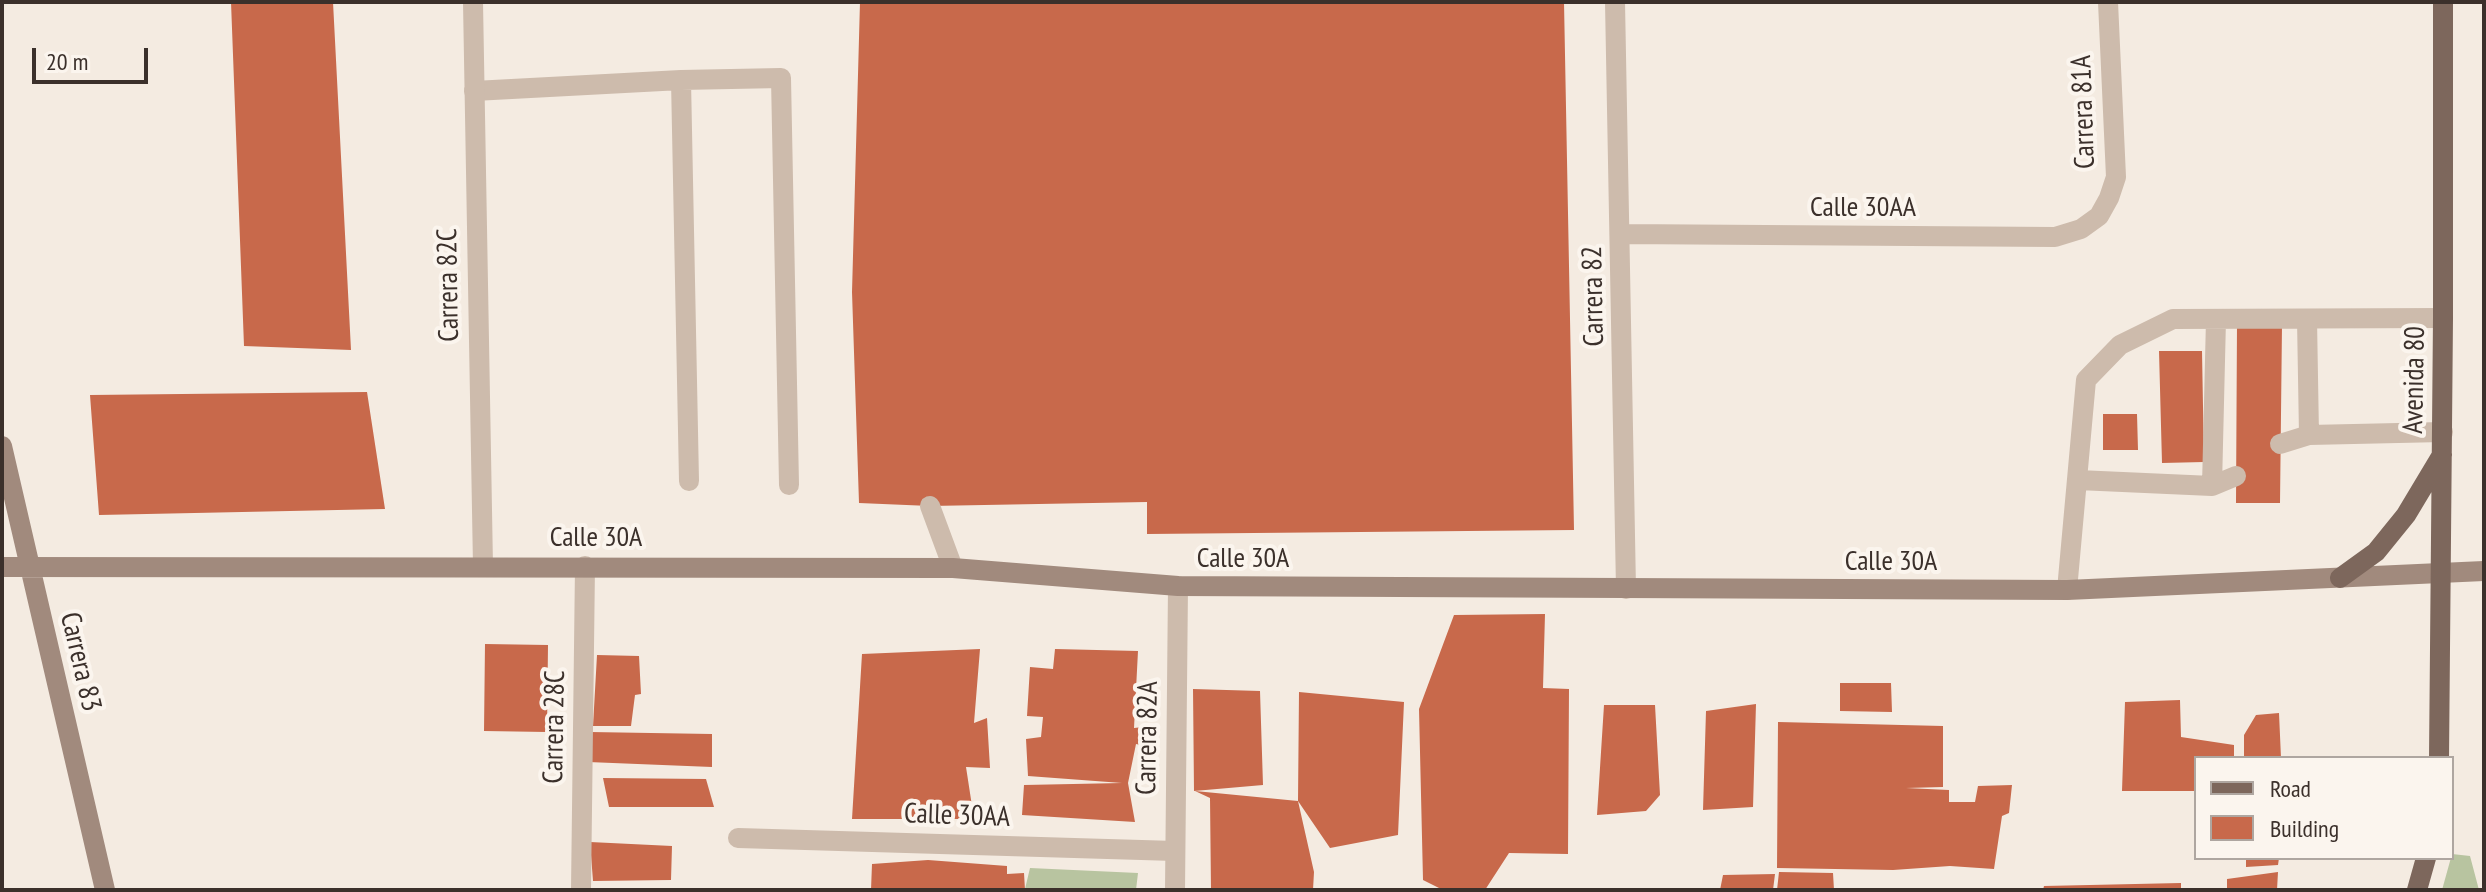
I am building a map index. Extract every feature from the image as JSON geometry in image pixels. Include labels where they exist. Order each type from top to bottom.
[{"type":"main road","name":"Avenida 80","points":[[2439,756],[2443,2]]},
{"type":"main road","points":[[2340,578],[2376,552],[2406,515],[2442,455]]},
{"type":"main road","points":[[2417,890],[2425,860]]},
{"type":"street","name":"Carrera 82C","points":[[473,2],[483,566]]},
{"type":"street","name":"Carrera 82","points":[[1615,2],[1626,589]]},
{"type":"street","name":"Carrera 81A","points":[[2099,216],[2116,177],[2108,2]]},
{"type":"street","points":[[474,91],[781,78],[789,485]]},
{"type":"street","points":[[681,80],[689,481]]},
{"type":"street","name":"Calle 30AA","points":[[1621,234],[2055,237],[2081,229],[2099,216]]},
{"type":"street","points":[[2067,590],[2086,380],[2120,345],[2173,319],[2443,318]]},
{"type":"street","points":[[2212,486],[2216,319]]},
{"type":"street","points":[[2307,319],[2309,435]]},
{"type":"street","points":[[2280,444],[2309,435],[2443,432]]},
{"type":"street","name":"Carrera 83","points":[[2,446],[105,890]]},
{"type":"street","points":[[2078,480],[2212,486],[2236,476]]},
{"type":"street","points":[[930,506],[953,568]]},
{"type":"street","name":"Carrera 28C","points":[[581,890],[585,566]]},
{"type":"street","name":"Calle 30A","points":[[2,567],[953,568],[1178,586],[2067,590],[2484,571]]},
{"type":"street","name":"Carrera 82A","points":[[1175,890],[1178,586]]},
{"type":"street","name":"Calle 30AA","points":[[738,838],[1175,851]]},
{"type":"green space","points":[[2454,854],[2470,856],[2479,890],[2442,890]]},
{"type":"green space","points":[[1030,868],[1138,873],[1136,890],[1025,889]]},
{"type":"building","points":[[231,2],[333,2],[351,350],[244,346]]},
{"type":"building","points":[[860,2],[1564,2],[1574,530],[1147,534],[1147,502],[930,506],[859,503],[852,292]]},
{"type":"building","points":[[2237,324],[2282,325],[2280,503],[2236,503]]},
{"type":"building","points":[[2159,351],[2202,351],[2204,462],[2162,463]]},
{"type":"building","points":[[367,392],[385,509],[99,515],[90,395]]},
{"type":"building","points":[[2103,414],[2137,414],[2138,450],[2103,450]]},
{"type":"building","points":[[1545,614],[1543,688],[1569,689],[1568,854],[1509,853],[1485,890],[1443,890],[1423,880],[1419,709],[1454,615]]},
{"type":"building","points":[[485,644],[548,645],[547,732],[484,731]]},
{"type":"building","points":[[980,649],[974,723],[987,718],[990,768],[966,767],[974,819],[852,819],[862,654]]},
{"type":"building","points":[[1055,649],[1138,651],[1134,728],[1143,727],[1145,746],[1136,744],[1128,783],[1135,822],[1022,815],[1024,785],[1122,783],[1028,776],[1026,739],[1041,737],[1043,717],[1027,716],[1030,667],[1053,669]]},
{"type":"building","points":[[597,655],[639,656],[641,694],[635,695],[631,726],[593,726]]},
{"type":"building","points":[[1840,683],[1891,683],[1892,712],[1840,711]]},
{"type":"building","points":[[1193,689],[1260,691],[1263,785],[1194,791]]},
{"type":"building","points":[[1299,692],[1404,702],[1398,835],[1330,848],[1298,801]]},
{"type":"building","points":[[2180,700],[2181,737],[2234,745],[2234,756],[2194,756],[2194,791],[2122,791],[2125,702]]},
{"type":"building","points":[[1756,704],[1753,807],[1703,810],[1706,711]]},
{"type":"building","points":[[1604,705],[1655,705],[1660,795],[1646,811],[1597,815]]},
{"type":"building","points":[[2279,713],[2281,756],[2244,756],[2244,735],[2256,715]]},
{"type":"building","points":[[1778,722],[1943,726],[1943,787],[1906,788],[1949,790],[1949,802],[1975,802],[1978,786],[2012,785],[2009,813],[2002,816],[1994,869],[1950,866],[1893,870],[1777,868]]},
{"type":"building","points":[[590,732],[712,734],[712,767],[588,762]]},
{"type":"building","points":[[603,778],[706,779],[714,807],[609,807]]},
{"type":"building","points":[[1195,791],[1298,801],[1314,872],[1313,890],[1211,890],[1210,798]]},
{"type":"building","points":[[590,842],[672,846],[671,880],[593,881]]},
{"type":"building","points":[[928,860],[1007,866],[1007,874],[1024,873],[1025,890],[871,890],[872,864]]},
{"type":"building","points":[[2246,860],[2279,860],[2278,865],[2246,867]]},
{"type":"building","points":[[1779,872],[1833,873],[1834,890],[1777,890]]},
{"type":"building","points":[[2278,872],[2277,890],[2227,890],[2227,879]]},
{"type":"building","points":[[1775,874],[1773,890],[1720,890],[1723,875]]},
{"type":"building","points":[[2181,883],[2181,890],[2043,890],[2044,886]]}]
